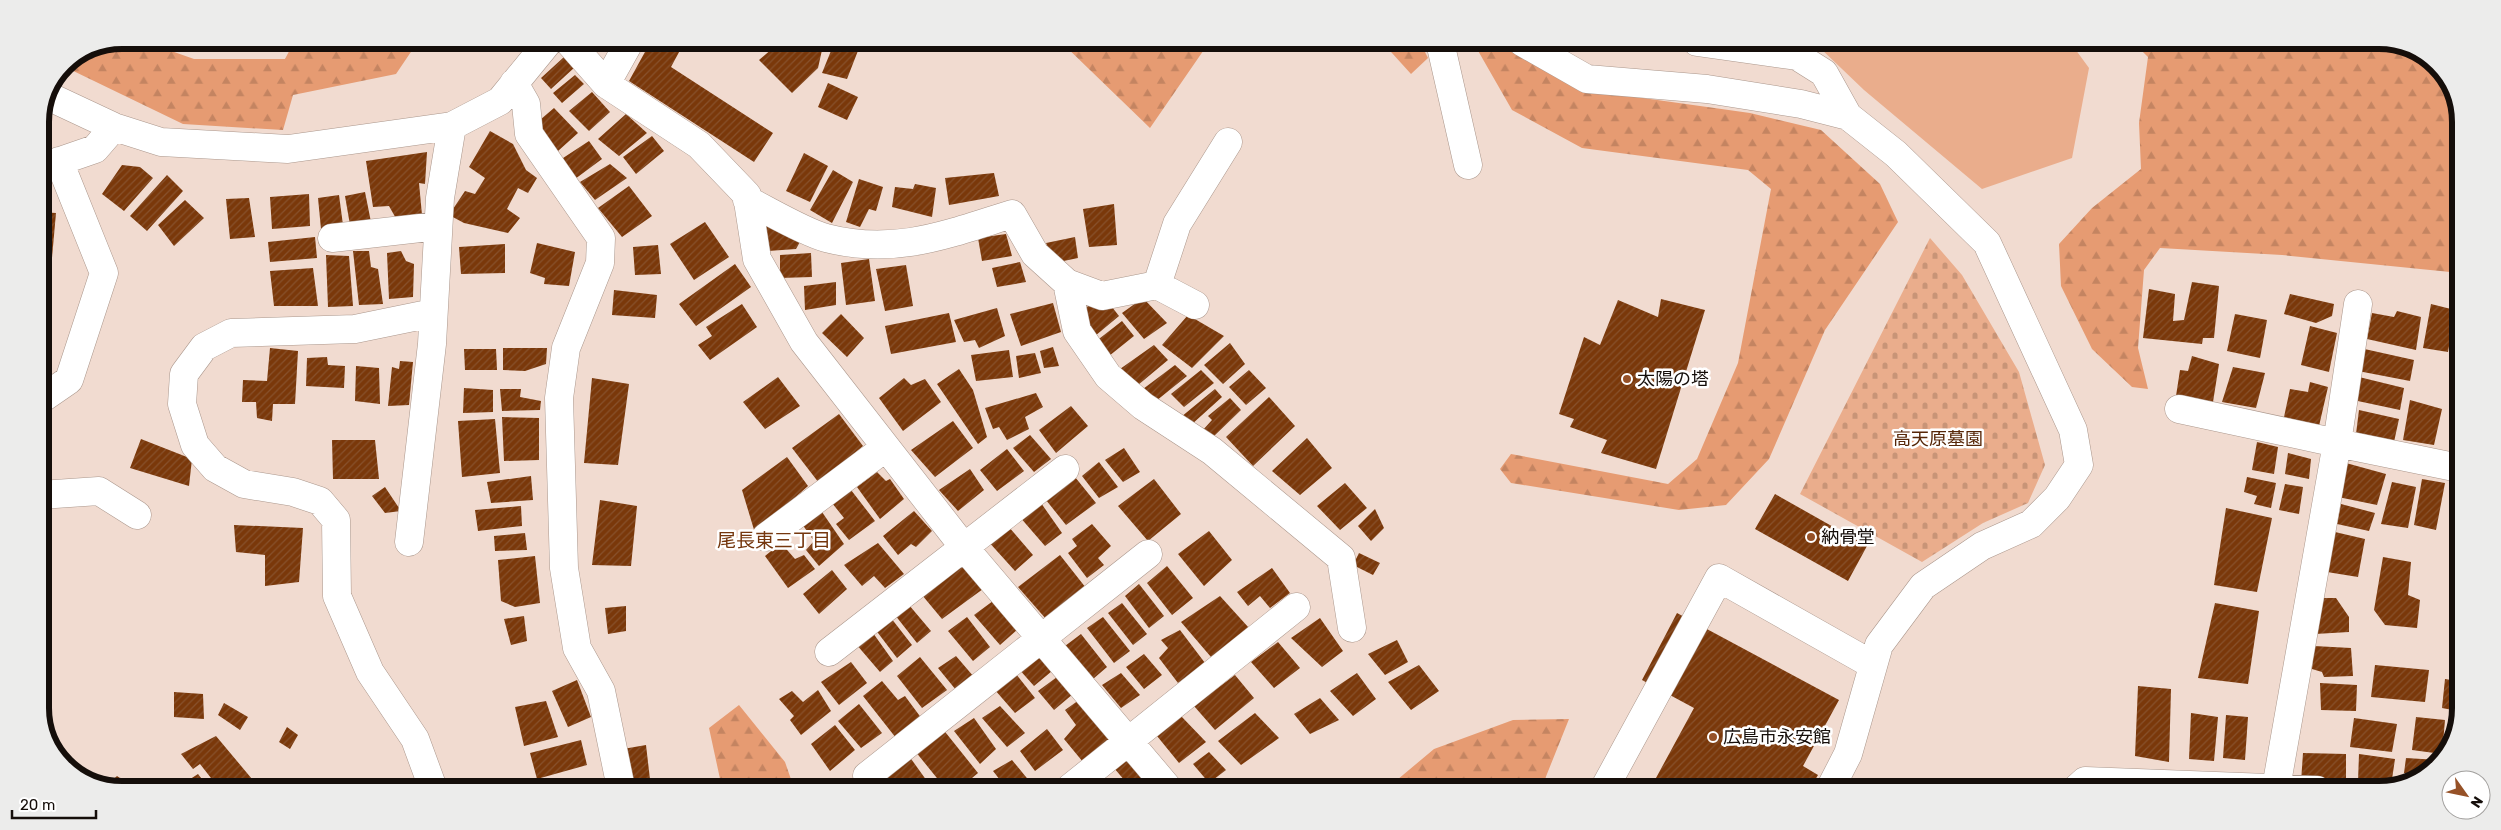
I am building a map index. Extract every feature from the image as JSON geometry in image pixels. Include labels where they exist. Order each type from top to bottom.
[{"type":"street","points":[[53,98],[114,127],[161,142],[288,149],[452,126],[500,101],[542,49]]},
{"type":"street","points":[[576,49],[606,84],[699,145],[747,195],[757,259],[804,342],[963,546],[1128,744],[1162,781]]},
{"type":"street","points":[[606,84],[626,49]]},
{"type":"street","points":[[1442,49],[1468,165]]},
{"type":"street","points":[[1534,49],[1587,79],[1707,89],[1801,104],[1848,116]]},
{"type":"street","points":[[1747,49],[1797,56],[1824,73],[1848,116],[1896,154],[1987,243],[2073,430],[2079,465],[2057,498],[2031,524],[1982,546],[1923,586],[1879,645],[1848,754],[1834,781]]},
{"type":"street","points":[[514,83],[526,104],[529,134],[601,238],[600,263],[566,348],[559,398],[564,558],[577,648],[601,691],[620,781]]},
{"type":"street","points":[[409,542],[433,313],[440,198],[452,126]]},
{"type":"street","points":[[49,394],[69,380],[104,274],[50,165],[95,149],[114,127]]},
{"type":"street","points":[[1157,285],[1176,224],[1228,142]]},
{"type":"street","points":[[747,200],[825,238],[878,246],[926,241],[1012,214],[1035,254],[1067,283],[1102,296],[1157,285],[1195,305]]},
{"type":"street","points":[[332,238],[438,226]]},
{"type":"street","points":[[1067,283],[1076,331],[1108,376],[1143,406],[1212,451],[1341,558],[1352,628]]},
{"type":"street","points":[[2277,781],[2337,443],[2358,304]]},
{"type":"street","points":[[430,781],[414,739],[370,672],[337,596],[336,520],[320,501],[293,492],[244,484],[215,468],[195,445],[182,404],[184,374],[204,346],[231,333],[355,330],[433,313]]},
{"type":"street","points":[[2179,409],[2452,467]]},
{"type":"street","points":[[766,537],[885,448]]},
{"type":"street","points":[[829,652],[963,546],[1065,469]]},
{"type":"street","points":[[49,494],[99,491],[137,515]]},
{"type":"street","points":[[867,776],[1148,554]]},
{"type":"street","points":[[1608,781],[1719,578],[1873,666]]},
{"type":"street","points":[[1079,781],[1128,744],[1296,607]]},
{"type":"green space","points":[[122,49],[166,49],[194,59],[285,59],[290,49],[413,49],[396,74],[293,95],[283,130],[183,124],[70,70],[94,54]]},
{"type":"green space","points":[[1068,49],[1204,49],[1150,128]]},
{"type":"green space","points":[[1388,49],[1424,49],[1428,58],[1411,74]]},
{"type":"green space","points":[[1477,49],[1516,49],[1549,71],[1586,90],[1750,113],[1821,130],[1880,184],[1898,222],[1825,330],[1769,459],[1726,505],[1679,510],[1511,483],[1500,469],[1511,454],[1668,484],[1697,459],[1738,363],[1771,189],[1748,170],[1582,148],[1512,110]]},
{"type":"green space","points":[[1821,49],[2075,49],[2089,68],[2072,158],[1982,189],[1864,90]]},
{"type":"green space","points":[[2140,49],[2389,49],[2407,54],[2420,61],[2440,81],[2447,94],[2451,108],[2452,272],[2282,255],[2160,248],[2144,270],[2138,348],[2148,389],[2132,387],[2092,349],[2061,286],[2059,244],[2092,208],[2141,169],[2139,123],[2148,57]]},
{"type":"green space","name":"高天原墓園","points":[[1930,238],[1962,275],[2019,372],[2045,465],[2028,503],[1983,523],[1922,562],[1800,494]]},
{"type":"green space","points":[[739,705],[785,762],[792,781],[720,781],[709,728]]},
{"type":"green space","points":[[1569,719],[1544,781],[1396,781],[1434,749],[1513,720]]},
{"type":"building","points":[[647,49],[681,49],[671,67],[773,133],[754,162],[629,81]]},
{"type":"building","points":[[772,49],[822,49],[818,68],[792,93],[759,60]]},
{"type":"building","points":[[832,49],[859,49],[847,79],[822,73]]},
{"type":"building","points":[[564,57],[575,67],[551,89],[541,78]]},
{"type":"building","points":[[575,75],[584,84],[562,103],[553,93]]},
{"type":"building","points":[[828,83],[858,97],[847,120],[818,107]]},
{"type":"building","points":[[592,92],[610,112],[589,131],[569,111]]},
{"type":"building","points":[[554,108],[578,133],[558,151],[534,125]]},
{"type":"building","points":[[626,114],[647,133],[619,156],[598,139]]},
{"type":"building","points":[[490,131],[513,144],[526,170],[537,178],[528,193],[518,188],[507,209],[520,218],[508,233],[464,223],[449,215],[465,191],[475,194],[485,178],[469,167]]},
{"type":"building","points":[[652,136],[664,151],[636,174],[623,157]]},
{"type":"building","points":[[589,141],[602,159],[575,179],[560,160]]},
{"type":"building","points":[[427,152],[425,184],[419,183],[422,215],[398,222],[389,206],[373,207],[366,161]]},
{"type":"building","points":[[804,153],[828,166],[810,202],[786,191]]},
{"type":"building","points":[[610,164],[627,178],[595,200],[580,182]]},
{"type":"building","points":[[122,165],[140,167],[153,178],[124,211],[102,194]]},
{"type":"building","points":[[833,170],[853,182],[832,223],[810,210]]},
{"type":"building","points":[[994,173],[999,196],[949,205],[945,178]]},
{"type":"building","points":[[167,175],[183,191],[147,231],[130,216]]},
{"type":"building","points":[[859,179],[883,187],[876,211],[869,209],[860,227],[846,222]]},
{"type":"building","points":[[915,184],[936,188],[932,217],[892,207],[895,187],[913,189]]},
{"type":"building","points":[[629,186],[652,216],[622,237],[598,208]]},
{"type":"building","points":[[365,192],[371,222],[350,225],[345,196]]},
{"type":"building","points":[[309,194],[310,226],[272,229],[270,197]]},
{"type":"building","points":[[339,195],[343,225],[321,229],[318,198]]},
{"type":"building","points":[[249,198],[255,237],[230,239],[226,199]]},
{"type":"building","points":[[185,200],[204,218],[174,246],[158,225]]},
{"type":"building","points":[[1114,204],[1117,245],[1089,247],[1083,209]]},
{"type":"building","points":[[49,213],[56,213],[49,292]]},
{"type":"building","points":[[705,222],[729,257],[694,280],[670,244]]},
{"type":"building","points":[[779,224],[801,240],[796,249],[768,251],[764,225]]},
{"type":"building","points":[[1006,234],[1012,256],[982,261],[978,238]]},
{"type":"building","points":[[315,237],[317,258],[270,262],[268,242]]},
{"type":"building","points":[[1075,237],[1078,258],[1054,263],[1046,243]]},
{"type":"building","points":[[537,243],[575,252],[569,286],[544,284],[545,278],[530,273]]},
{"type":"building","points":[[505,244],[505,273],[461,274],[459,247]]},
{"type":"building","points":[[658,245],[661,274],[635,275],[633,247]]},
{"type":"building","points":[[353,251],[369,251],[371,267],[378,269],[383,304],[359,305]]},
{"type":"building","points":[[401,251],[406,261],[414,264],[413,297],[389,299],[387,253]]},
{"type":"building","points":[[811,253],[812,277],[780,278],[780,255]]},
{"type":"building","points":[[326,255],[349,256],[353,306],[328,307]]},
{"type":"building","points":[[869,259],[875,301],[846,305],[841,263]]},
{"type":"building","points":[[1020,262],[1026,282],[997,287],[992,268]]},
{"type":"building","points":[[735,264],[751,287],[696,326],[679,304]]},
{"type":"building","points":[[906,265],[913,306],[885,311],[876,269]]},
{"type":"building","points":[[313,268],[318,306],[274,306],[270,271]]},
{"type":"building","points":[[836,282],[836,305],[805,310],[804,286]]},
{"type":"building","points":[[2192,282],[2219,286],[2214,338],[2203,338],[2202,344],[2143,338],[2149,289],[2175,294],[2173,321],[2184,320]]},
{"type":"building","points":[[614,290],[657,295],[655,318],[612,315]]},
{"type":"building","points":[[2290,294],[2334,304],[2332,316],[2316,323],[2284,314]]},
{"type":"building","points":[[1143,298],[1167,323],[1144,339],[1122,313]]},
{"type":"building","name":"太陽の塔","points":[[1661,299],[1705,310],[1656,469],[1601,453],[1607,440],[1570,427],[1574,419],[1559,414],[1584,337],[1600,345],[1618,300],[1658,317]]},
{"type":"building","points":[[1053,303],[1061,332],[1021,346],[1010,314]]},
{"type":"building","points":[[742,304],[757,327],[710,360],[698,345],[712,336],[706,327]]},
{"type":"building","points":[[2431,304],[2452,309],[2452,328],[2448,352],[2423,348]]},
{"type":"building","points":[[1089,305],[1112,307],[1119,316],[1095,336],[1080,314]]},
{"type":"building","points":[[997,308],[1005,336],[979,348],[975,340],[964,342],[954,320]]},
{"type":"building","points":[[2397,311],[2421,317],[2416,350],[2367,339],[2372,313],[2394,317]]},
{"type":"building","points":[[949,313],[956,342],[891,354],[885,326]]},
{"type":"building","points":[[841,314],[864,338],[847,357],[822,333]]},
{"type":"building","points":[[2235,314],[2267,320],[2260,358],[2227,351]]},
{"type":"building","points":[[1188,315],[1224,336],[1192,368],[1162,345]]},
{"type":"building","points":[[1122,321],[1134,336],[1109,356],[1095,342]]},
{"type":"building","points":[[2310,326],[2337,333],[2329,372],[2301,365]]},
{"type":"building","points":[[1230,343],[1245,364],[1223,384],[1204,365]]},
{"type":"building","points":[[1154,345],[1168,360],[1138,385],[1120,369]]},
{"type":"building","points":[[1053,347],[1059,366],[1044,368],[1040,351]]},
{"type":"building","points":[[270,348],[298,351],[295,404],[273,404],[272,421],[257,418],[256,402],[242,402],[243,380],[267,381]]},
{"type":"building","points":[[503,348],[547,348],[546,364],[525,371],[503,370]]},
{"type":"building","points":[[2360,348],[2414,360],[2410,381],[2358,371]]},
{"type":"building","points":[[464,349],[496,349],[497,370],[465,370]]},
{"type":"building","points":[[1009,350],[1013,377],[976,381],[971,355]]},
{"type":"building","points":[[1035,353],[1041,373],[1019,378],[1016,356]]},
{"type":"building","points":[[2192,356],[2219,364],[2213,402],[2176,396],[2180,370],[2188,371]]},
{"type":"building","points":[[327,357],[328,365],[345,366],[344,388],[306,386],[307,358]]},
{"type":"building","points":[[400,361],[413,362],[409,405],[388,406],[392,367],[399,369]]},
{"type":"building","points":[[1175,365],[1187,376],[1156,401],[1143,389]]},
{"type":"building","points":[[356,366],[379,368],[380,404],[355,401]]},
{"type":"building","points":[[2233,367],[2265,373],[2256,408],[2222,402]]},
{"type":"building","points":[[959,369],[973,390],[987,437],[978,444],[937,384]]},
{"type":"building","points":[[1201,370],[1214,383],[1184,407],[1171,394]]},
{"type":"building","points":[[1249,370],[1266,388],[1246,405],[1229,387]]},
{"type":"building","points":[[778,377],[800,406],[765,429],[743,402]]},
{"type":"building","points":[[2359,377],[2404,388],[2400,410],[2353,400]]},
{"type":"building","points":[[592,378],[629,384],[618,465],[584,463]]},
{"type":"building","points":[[904,378],[911,385],[925,379],[941,402],[903,431],[879,398]]},
{"type":"building","points":[[2310,382],[2328,387],[2319,426],[2284,417],[2290,389],[2308,392]]},
{"type":"building","points":[[464,388],[493,390],[493,412],[463,413]]},
{"type":"building","points":[[500,389],[521,389],[520,397],[541,401],[540,410],[502,411]]},
{"type":"building","points":[[1215,389],[1222,397],[1191,425],[1181,417]]},
{"type":"building","points":[[1036,393],[1043,407],[1025,417],[1029,429],[1007,440],[999,427],[993,429],[985,408]]},
{"type":"building","points":[[1269,397],[1295,426],[1253,466],[1226,437]]},
{"type":"building","points":[[1230,398],[1241,410],[1211,439],[1202,431],[1212,420],[1208,416]]},
{"type":"building","points":[[2410,400],[2442,409],[2434,445],[2403,440]]},
{"type":"building","points":[[1071,406],[1088,426],[1056,453],[1039,430]]},
{"type":"building","points":[[2359,410],[2399,419],[2394,442],[2356,434]]},
{"type":"building","points":[[839,414],[863,446],[819,483],[792,448]]},
{"type":"building","points":[[502,417],[539,418],[539,460],[504,461]]},
{"type":"building","points":[[495,419],[500,473],[462,477],[458,421]]},
{"type":"building","points":[[953,421],[973,448],[935,477],[911,450]]},
{"type":"building","points":[[1030,435],[1051,459],[1034,472],[1013,448]]},
{"type":"building","points":[[1307,438],[1332,468],[1300,495],[1272,471]]},
{"type":"building","points":[[141,439],[192,459],[189,486],[130,468]]},
{"type":"building","points":[[332,440],[375,440],[379,479],[333,479]]},
{"type":"building","points":[[2257,442],[2278,447],[2274,474],[2252,470]]},
{"type":"building","points":[[1124,448],[1140,472],[1123,482],[1105,460]]},
{"type":"building","points":[[1007,449],[1024,471],[997,491],[980,470]]},
{"type":"building","points":[[2288,453],[2311,459],[2309,479],[2285,474]]},
{"type":"building","points":[[787,457],[808,486],[755,533],[742,490]]},
{"type":"building","points":[[1099,462],[1118,487],[1099,498],[1082,476]]},
{"type":"building","points":[[2346,463],[2386,474],[2377,505],[2338,497]]},
{"type":"building","points":[[970,469],[984,490],[958,511],[939,490]]},
{"type":"building","points":[[877,472],[886,481],[890,479],[904,499],[880,519],[857,487]]},
{"type":"building","points":[[531,476],[533,500],[491,503],[487,482]]},
{"type":"building","points":[[1075,477],[1096,503],[1066,525],[1046,500]]},
{"type":"building","points":[[2247,477],[2276,483],[2271,508],[2254,504],[2257,496],[2244,492]]},
{"type":"building","points":[[1154,479],[1181,514],[1148,541],[1118,506]]},
{"type":"building","points":[[2422,479],[2445,483],[2436,530],[2414,525]]},
{"type":"building","points":[[2392,482],[2416,487],[2408,528],[2381,524]]},
{"type":"building","points":[[1345,483],[1367,508],[1340,530],[1317,506]]},
{"type":"building","points":[[2285,484],[2303,487],[2299,514],[2279,510]]},
{"type":"building","points":[[385,487],[401,511],[385,513],[372,496]]},
{"type":"building","points":[[851,490],[875,521],[849,540],[836,524],[844,518],[832,503]]},
{"type":"building","name":"納骨堂","points":[[1775,494],[1867,546],[1848,581],[1755,529]]},
{"type":"building","points":[[600,500],[637,506],[631,566],[592,565]]},
{"type":"building","points":[[1041,503],[1062,533],[1045,546],[1019,516]]},
{"type":"building","points":[[2341,504],[2375,513],[2369,531],[2337,524]]},
{"type":"building","points":[[521,506],[522,526],[478,531],[475,510]]},
{"type":"building","points":[[2226,508],[2272,518],[2257,592],[2214,585]]},
{"type":"building","points":[[1375,509],[1384,528],[1371,541],[1358,526]]},
{"type":"building","points":[[914,511],[932,531],[916,547],[911,544],[898,555],[883,536]]},
{"type":"building","points":[[822,512],[844,544],[819,566],[806,550],[814,541],[802,524]]},
{"type":"building","points":[[1092,524],[1111,546],[1098,558],[1104,565],[1087,578],[1068,553],[1077,546],[1072,539]]},
{"type":"building","points":[[234,525],[303,528],[299,582],[265,586],[265,555],[236,552]]},
{"type":"building","points":[[1008,526],[1033,555],[1015,571],[987,540]]},
{"type":"building","points":[[1209,531],[1232,560],[1204,586],[1178,554]]},
{"type":"building","points":[[2335,532],[2365,539],[2358,577],[2327,572]]},
{"type":"building","points":[[525,533],[527,550],[495,551],[494,536]]},
{"type":"building","points":[[781,543],[795,559],[804,555],[815,569],[788,588],[765,556]]},
{"type":"building","points":[[878,543],[904,574],[885,588],[874,576],[862,586],[844,565]]},
{"type":"building","points":[[1359,553],[1380,563],[1373,575],[1353,565]]},
{"type":"building","points":[[1060,555],[1086,588],[1046,619],[1018,587]]},
{"type":"building","points":[[535,556],[540,603],[515,607],[501,601],[498,560]]},
{"type":"building","points":[[2383,557],[2411,562],[2408,595],[2420,600],[2417,628],[2385,625],[2374,610]]},
{"type":"building","points":[[961,565],[983,589],[942,619],[922,595]]},
{"type":"building","points":[[1167,566],[1193,598],[1172,615],[1147,583]]},
{"type":"building","points":[[1272,568],[1290,593],[1270,608],[1260,596],[1248,606],[1237,592]]},
{"type":"building","points":[[832,570],[847,589],[819,614],[803,594]]},
{"type":"building","points":[[1139,584],[1164,616],[1149,628],[1125,596]]},
{"type":"building","points":[[1220,596],[1249,628],[1211,657],[1181,622]]},
{"type":"building","points":[[2316,598],[2336,598],[2349,617],[2349,632],[2315,634]]},
{"type":"building","points":[[993,601],[1018,629],[1000,645],[974,615]]},
{"type":"building","points":[[1122,603],[1147,634],[1133,645],[1108,613]]},
{"type":"building","points":[[2215,603],[2259,611],[2248,684],[2198,678]]},
{"type":"building","points":[[909,605],[931,631],[917,643],[895,615]]},
{"type":"building","points":[[626,606],[626,631],[608,634],[605,608]]},
{"type":"building","points":[[1677,613],[1839,700],[1803,766],[1818,775],[1815,781],[1654,781],[1694,708],[1642,680]]},
{"type":"building","points":[[524,616],[527,641],[511,645],[504,619]]},
{"type":"building","points":[[967,617],[990,647],[973,661],[948,631]]},
{"type":"building","points":[[1103,617],[1130,651],[1114,663],[1087,628]]},
{"type":"building","points":[[891,618],[912,645],[897,658],[875,629]]},
{"type":"building","points":[[1320,618],[1343,651],[1322,667],[1291,638]]},
{"type":"building","points":[[1180,630],[1205,663],[1178,683],[1159,658],[1168,648],[1161,640]]},
{"type":"building","points":[[873,633],[893,661],[880,672],[856,644]]},
{"type":"building","points":[[1081,634],[1107,667],[1093,679],[1065,646]]},
{"type":"building","points":[[1397,640],[1408,662],[1385,675],[1368,654]]},
{"type":"building","points":[[1278,642],[1300,668],[1274,688],[1251,662]]},
{"type":"building","points":[[2314,646],[2351,648],[2353,676],[2324,677],[2322,672],[2312,669]]},
{"type":"building","points":[[1039,652],[1052,671],[1034,686],[1018,668]]},
{"type":"building","points":[[1144,654],[1162,675],[1144,689],[1126,667]]},
{"type":"building","points":[[956,656],[974,677],[956,690],[938,668]]},
{"type":"building","points":[[920,657],[947,690],[922,708],[897,676]]},
{"type":"building","points":[[851,662],[867,683],[839,705],[821,682]]},
{"type":"building","points":[[1419,665],[1439,691],[1411,710],[1388,682]]},
{"type":"building","points":[[2375,665],[2429,670],[2425,702],[2371,697]]},
{"type":"building","points":[[1121,673],[1140,695],[1121,708],[1102,685]]},
{"type":"building","points":[[1357,673],[1376,699],[1353,716],[1330,691]]},
{"type":"building","points":[[1016,674],[1035,698],[1015,713],[995,690]]},
{"type":"building","points":[[1235,675],[1254,698],[1215,730],[1194,706]]},
{"type":"building","points":[[1057,677],[1073,694],[1054,710],[1038,691]]},
{"type":"building","points":[[2445,679],[2452,680],[2452,710],[2442,708]]},
{"type":"building","points":[[577,680],[591,717],[568,727],[552,691]]},
{"type":"building","points":[[882,681],[898,700],[905,696],[922,719],[896,738],[863,696]]},
{"type":"building","points":[[2320,683],[2357,685],[2356,711],[2321,710]]},
{"type":"building","points":[[2138,686],[2171,689],[2169,762],[2135,756]]},
{"type":"building","points":[[818,690],[831,711],[801,735],[790,720],[794,716],[779,699],[792,691],[803,702]]},
{"type":"building","points":[[174,692],[203,694],[204,719],[174,717]]},
{"type":"building","points":[[1320,698],[1339,720],[1310,734],[1294,714]]},
{"type":"building","points":[[1079,700],[1110,739],[1083,762],[1064,739],[1076,725],[1065,710]]},
{"type":"building","points":[[546,701],[558,737],[524,746],[515,707]]},
{"type":"building","points":[[224,703],[248,717],[240,730],[218,715]]},
{"type":"building","points":[[859,704],[882,733],[861,748],[838,721]]},
{"type":"building","points":[[1000,706],[1025,733],[1007,747],[982,718]]},
{"type":"building","points":[[1255,713],[1279,738],[1241,765],[1218,741]]},
{"type":"building","points":[[2191,713],[2218,717],[2214,761],[2189,759]]},
{"type":"building","points":[[2226,715],[2248,717],[2245,760],[2223,758]]},
{"type":"building","points":[[1181,716],[1206,742],[1179,763],[1157,736]]},
{"type":"building","points":[[2416,717],[2445,720],[2443,744],[2437,753],[2412,750]]},
{"type":"building","points":[[974,718],[996,749],[980,764],[954,731]]},
{"type":"building","points":[[2354,718],[2397,724],[2392,752],[2350,747]]},
{"type":"building","points":[[835,725],[855,750],[830,771],[811,744]]},
{"type":"building","points":[[287,727],[298,735],[290,749],[279,742]]},
{"type":"building","points":[[942,728],[978,773],[968,781],[939,781],[915,751]]},
{"type":"building","points":[[1047,729],[1063,750],[1035,771],[1020,751]]},
{"type":"building","points":[[216,736],[252,779],[249,781],[213,781],[200,764],[193,769],[181,754]]},
{"type":"building","points":[[581,740],[587,765],[537,779],[530,753]]},
{"type":"building","points":[[646,745],[650,781],[627,781],[623,749]]},
{"type":"building","points":[[1209,752],[1226,770],[1212,781],[1207,781],[1193,764]]},
{"type":"building","points":[[2303,753],[2346,754],[2346,781],[2301,781]]},
{"type":"building","points":[[2359,754],[2395,759],[2392,780],[2358,781]]},
{"type":"building","points":[[909,756],[927,781],[887,781],[882,775]]},
{"type":"building","points":[[1130,756],[1149,778],[1145,781],[1125,781],[1114,768]]},
{"type":"building","points":[[2406,758],[2431,760],[2416,771],[2404,773]]},
{"type":"building","points":[[1012,760],[1029,781],[1001,781],[993,771]]},
{"type":"building","points":[[198,774],[203,781],[187,781]]},
{"type":"building","points":[[117,776],[124,781],[112,781]]},
{"type":"place","name":"太陽の塔","points":[[1627,379]]},
{"type":"place","name":"納骨堂","points":[[1811,537]]},
{"type":"place","name":"広島市永安館","points":[[1713,737]]},
{"type":"district","name":"尾長東三丁目","points":[[774,540]]}]
